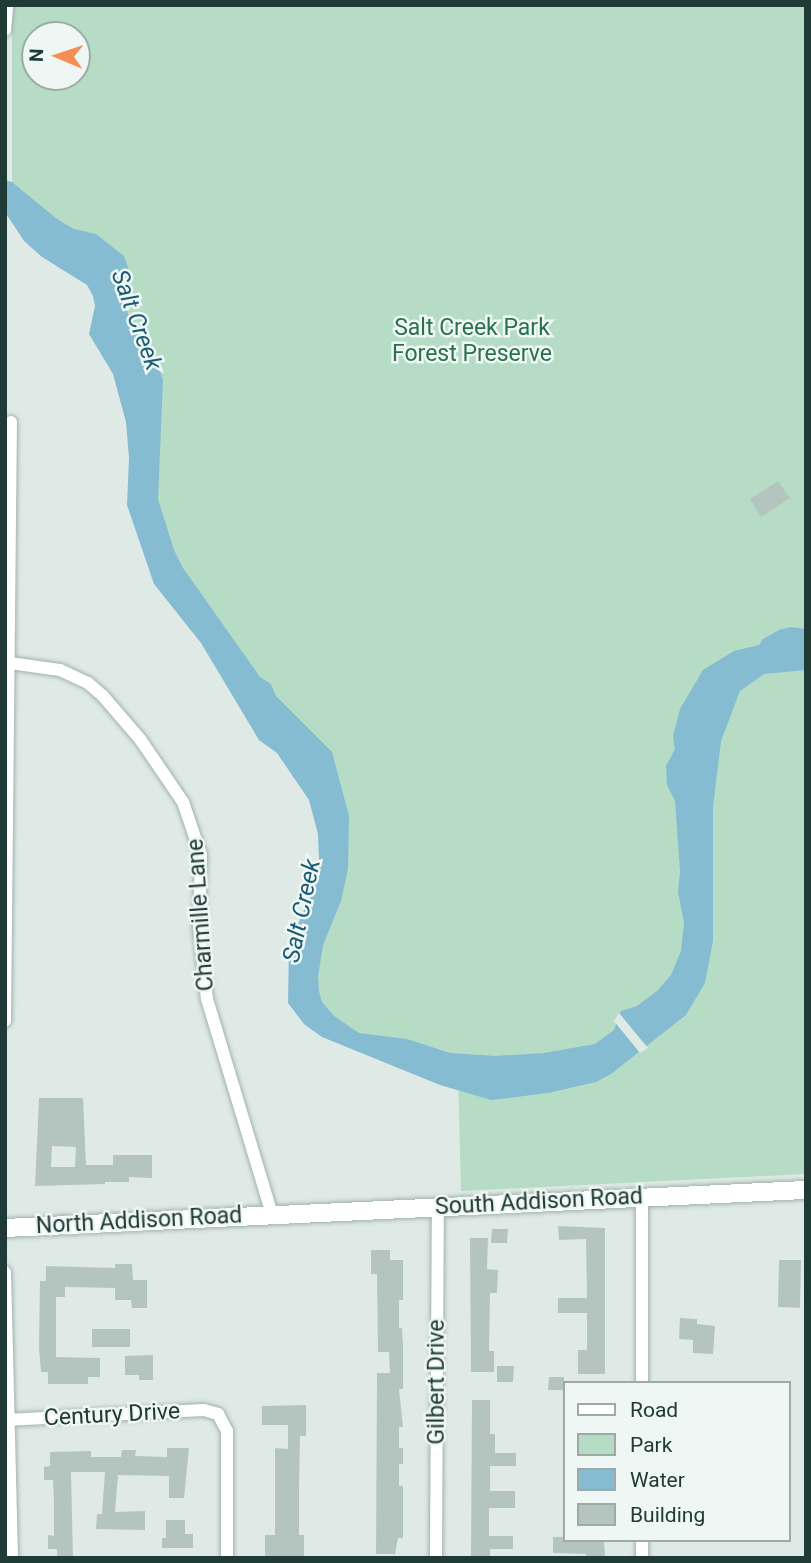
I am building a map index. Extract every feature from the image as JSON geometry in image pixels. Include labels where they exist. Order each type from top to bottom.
[{"type":"street","points":[[5,30],[7,5]]},
{"type":"street","points":[[5,1021],[7,727],[10,663],[8,451],[11,422]]},
{"type":"street","name":"Charmille Lane","points":[[10,663],[60,670],[88,683],[103,696],[140,739],[183,802],[201,855],[201,953],[207,999],[272,1214]]},
{"type":"street","name":"South Addison Road","points":[[272,1214],[806,1190]]},
{"type":"street","points":[[642,1197],[642,1381]]},
{"type":"street","name":"Gilbert Drive","points":[[436,1558],[438,1207]]},
{"type":"street","name":"North Addison Road","points":[[5,1228],[272,1214]]},
{"type":"street","points":[[5,1272],[12,1558]]},
{"type":"street","name":"Century Drive","points":[[7,1420],[204,1410],[218,1414],[227,1431],[227,1558]]},
{"type":"green space","name":"Salt Creek Park Forest Preserve","points":[[12,5],[806,5],[806,1174],[461,1191],[458,1071],[334,1032],[305,982],[336,830],[157,537],[116,307],[12,201]]},
{"type":"water","points":[[5,180],[12,182],[57,219],[74,229],[96,234],[124,256],[130,273],[126,304],[128,315],[152,346],[163,380],[158,499],[174,550],[183,568],[260,677],[271,684],[276,696],[332,752],[349,816],[348,869],[341,901],[323,945],[318,977],[319,991],[322,1002],[334,1016],[359,1033],[407,1039],[450,1053],[495,1056],[544,1053],[595,1044],[614,1030],[621,1011],[637,1006],[657,991],[671,975],[681,951],[684,923],[678,892],[680,871],[675,801],[667,785],[666,766],[675,749],[673,736],[680,709],[703,670],[734,651],[759,645],[763,639],[779,630],[791,627],[806,629],[806,670],[764,674],[740,691],[721,741],[713,807],[713,941],[705,983],[686,1015],[611,1074],[596,1082],[548,1093],[491,1100],[440,1085],[322,1037],[304,1024],[288,1003],[289,944],[315,886],[319,859],[318,834],[309,800],[277,753],[259,740],[201,643],[154,584],[127,505],[129,458],[126,422],[113,374],[89,334],[95,306],[93,296],[87,285],[42,257],[24,241],[5,212]]},
{"type":"pier","points":[[619,1013],[648,1048],[640,1053],[614,1021]]},
{"type":"building","points":[[778,481],[790,498],[761,517],[750,499]]},
{"type":"building","points":[[39,1098],[83,1098],[86,1165],[113,1165],[113,1155],[152,1155],[152,1178],[129,1177],[129,1182],[105,1184],[35,1186]],"holes":[[[52,1146],[76,1147],[75,1167],[51,1167]]]},
{"type":"building","points":[[558,1226],[605,1228],[605,1374],[578,1374],[578,1350],[587,1350],[587,1313],[558,1313],[558,1298],[587,1298],[586,1239],[559,1240]]},
{"type":"building","points":[[492,1229],[508,1229],[507,1243],[491,1243]]},
{"type":"building","points":[[470,1238],[488,1238],[487,1269],[498,1270],[497,1293],[490,1293],[489,1351],[494,1351],[494,1372],[471,1372]]},
{"type":"building","points":[[371,1250],[390,1250],[390,1260],[403,1260],[403,1300],[399,1300],[399,1328],[402,1328],[403,1389],[399,1389],[403,1427],[399,1427],[399,1448],[403,1448],[403,1464],[399,1464],[399,1486],[403,1486],[403,1538],[398,1538],[395,1554],[376,1554],[377,1373],[390,1373],[389,1352],[378,1352],[377,1274],[371,1274]]},
{"type":"building","points":[[779,1260],[801,1260],[800,1308],[778,1307]]},
{"type":"building","points":[[115,1264],[132,1264],[133,1280],[147,1280],[147,1308],[132,1308],[131,1300],[115,1300],[115,1288],[65,1287],[65,1297],[56,1297],[56,1357],[100,1358],[100,1377],[88,1377],[88,1384],[48,1384],[48,1372],[41,1372],[39,1348],[40,1281],[46,1281],[46,1266],[115,1268]]},
{"type":"building","points":[[680,1318],[697,1319],[697,1324],[715,1326],[713,1354],[693,1353],[693,1340],[679,1339]]},
{"type":"building","points":[[92,1329],[130,1329],[130,1347],[92,1347]]},
{"type":"building","points":[[153,1355],[153,1380],[139,1380],[139,1375],[125,1375],[125,1356]]},
{"type":"building","points":[[497,1366],[514,1366],[513,1382],[497,1382]]},
{"type":"building","points":[[549,1377],[564,1377],[562,1390],[548,1390]]},
{"type":"building","points":[[472,1400],[490,1400],[490,1434],[495,1434],[495,1453],[516,1453],[516,1466],[490,1466],[490,1491],[515,1491],[515,1508],[489,1508],[489,1536],[513,1536],[513,1549],[490,1549],[490,1558],[471,1558]]},
{"type":"building","points":[[306,1405],[306,1436],[300,1436],[299,1491],[299,1535],[304,1535],[304,1558],[265,1558],[265,1535],[275,1535],[275,1448],[288,1449],[288,1425],[262,1425],[262,1406]]},
{"type":"building","points":[[167,1448],[189,1448],[184,1498],[169,1498],[169,1476],[118,1475],[115,1512],[145,1511],[145,1530],[96,1529],[97,1514],[102,1514],[105,1472],[71,1472],[73,1558],[57,1558],[57,1549],[48,1549],[48,1535],[54,1536],[53,1480],[44,1480],[44,1467],[50,1466],[50,1452],[91,1451],[91,1457],[121,1457],[122,1450],[136,1450],[135,1456],[167,1457]]},
{"type":"building","points":[[166,1520],[185,1520],[185,1534],[193,1534],[193,1548],[162,1548],[162,1538],[166,1538]]},
{"type":"building","points":[[553,1537],[562,1537],[562,1542],[604,1542],[605,1558],[586,1558],[586,1554],[553,1553]]},
{"type":"water label","name":"Salt Creek","points":[[136,320]]},
{"type":"water label","name":"Salt Creek","points":[[302,911]]}]
